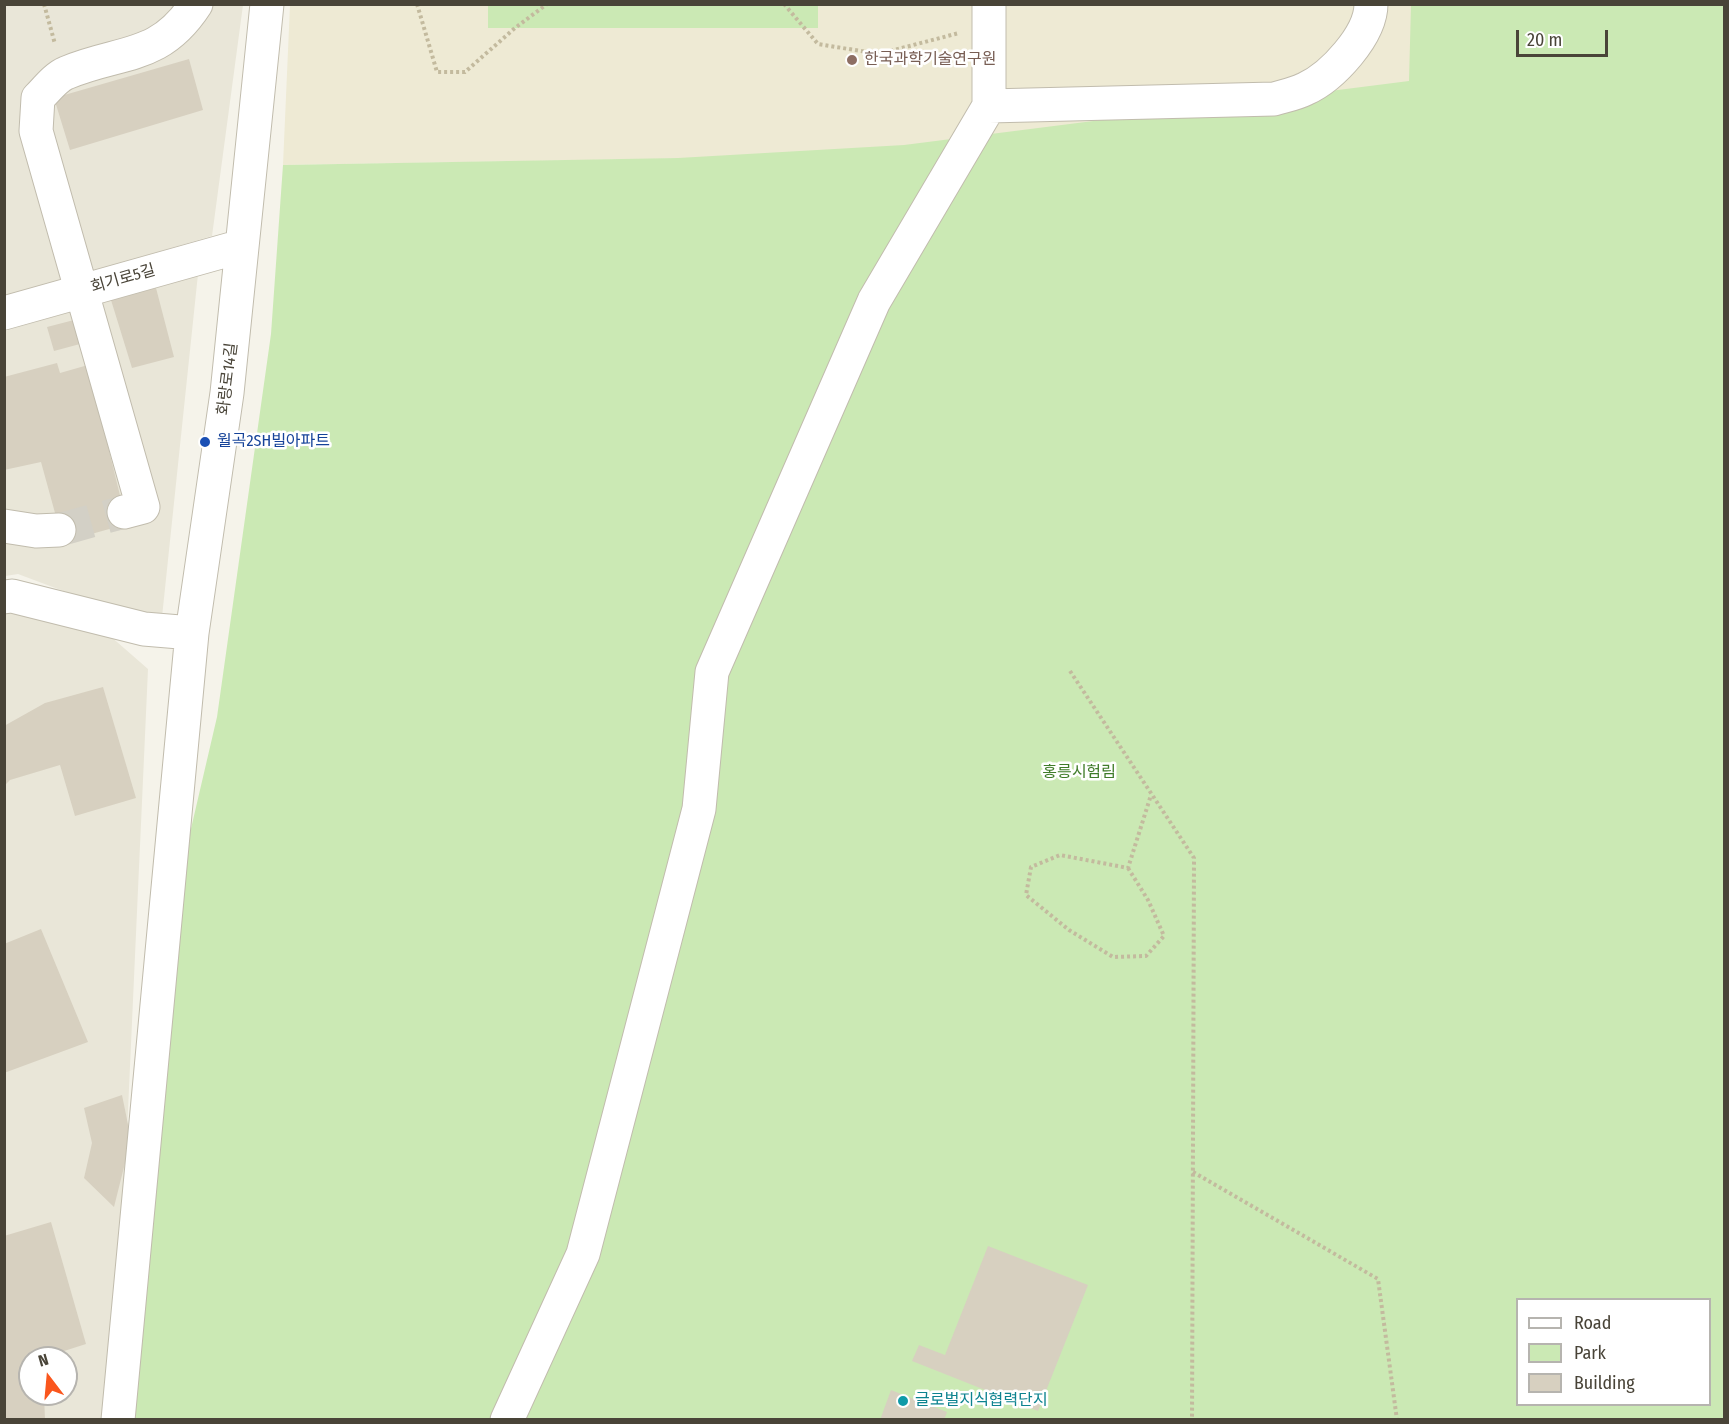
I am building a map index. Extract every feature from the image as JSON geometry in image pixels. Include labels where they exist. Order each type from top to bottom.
[{"type":"street","points":[[124,512],[143,507],[36,131],[38,98],[63,74],[153,47],[182,26],[196,4]]},
{"type":"street","name":"화랑로14길","points":[[123,1352],[192,633],[227,393],[267,4]]},
{"type":"street","points":[[989,105],[1274,99],[1306,89],[1335,69],[1355,45],[1371,14],[1371,4]]},
{"type":"street","points":[[507,1419],[583,1254],[699,809],[712,672],[874,300],[989,105],[989,15]]},
{"type":"street","name":"회기로5길","points":[[4,314],[242,246]]},
{"type":"street","points":[[4,526],[36,531],[59,530]]},
{"type":"street","points":[[4,597],[12,596],[144,628],[192,633]]},
{"type":"street","points":[[108,1419],[123,1352]]},
{"type":"street","points":[[118,1419],[123,1352]]},
{"type":"path","points":[[44,4],[63,74]]},
{"type":"path","points":[[417,4],[437,72],[465,72],[515,28],[547,4]]},
{"type":"path","points":[[784,4],[818,44],[879,54],[989,15]]},
{"type":"path","points":[[1070,671],[1194,858],[1192,1419]]},
{"type":"path","points":[[1128,868],[1060,855],[1031,867],[1026,895],[1069,930],[1113,957],[1146,956],[1164,936],[1148,900],[1128,868],[1151,794]]},
{"type":"path","points":[[1192,1171],[1378,1279],[1397,1419]]},
{"type":"shaded area","points":[[5,5],[243,5],[212,236],[5,297]]},
{"type":"shaded area","name":"한국과학기술연구원","points":[[290,5],[1415,5],[1415,115],[964,154],[283,165]]},
{"type":"shaded area","points":[[198,274],[162,617],[138,619],[18,574],[5,576],[5,331]]},
{"type":"shaded area","points":[[4,597],[109,635],[148,669],[114,1419],[5,1420]]},
{"type":"green space","points":[[488,5],[818,5],[818,28],[488,28]]},
{"type":"green space","name":"홍릉시험림","points":[[1411,5],[1724,5],[1724,1419],[118,1420],[159,966],[217,717],[271,334],[283,165],[678,158],[904,145],[1409,81]]},
{"type":"building","points":[[189,59],[203,110],[70,150],[54,98]]},
{"type":"building","points":[[156,288],[174,357],[132,368],[111,300]]},
{"type":"building","points":[[74,320],[80,344],[54,351],[47,327]]},
{"type":"building","points":[[57,363],[60,373],[88,365],[127,524],[63,542],[41,462],[4,470],[4,377]]},
{"type":"building","points":[[103,687],[136,798],[75,816],[60,765],[10,780],[4,786],[4,726],[45,703]]},
{"type":"building","points":[[41,929],[88,1042],[4,1073],[4,944]]},
{"type":"building","points":[[122,1095],[131,1139],[114,1207],[84,1178],[92,1143],[84,1108]]},
{"type":"building","points":[[51,1222],[86,1344],[78,1347],[18,1346],[18,1406],[44,1406],[45,1420],[4,1420],[4,1236]]},
{"type":"building","points":[[988,1246],[1088,1285],[1038,1411],[912,1361],[919,1345],[945,1355]]},
{"type":"building","name":"글로벌지식협력단지","points":[[891,1390],[947,1412],[944,1420],[880,1420]]},
{"type":"tunnel","points":[[59,530],[124,512]]},
{"type":"place","name":"한국과학기술연구원","points":[[852,60]]},
{"type":"place","name":"월곡2SH빌아파트","points":[[205,442]]},
{"type":"place","name":"글로벌지식협력단지","points":[[903,1401]]}]
